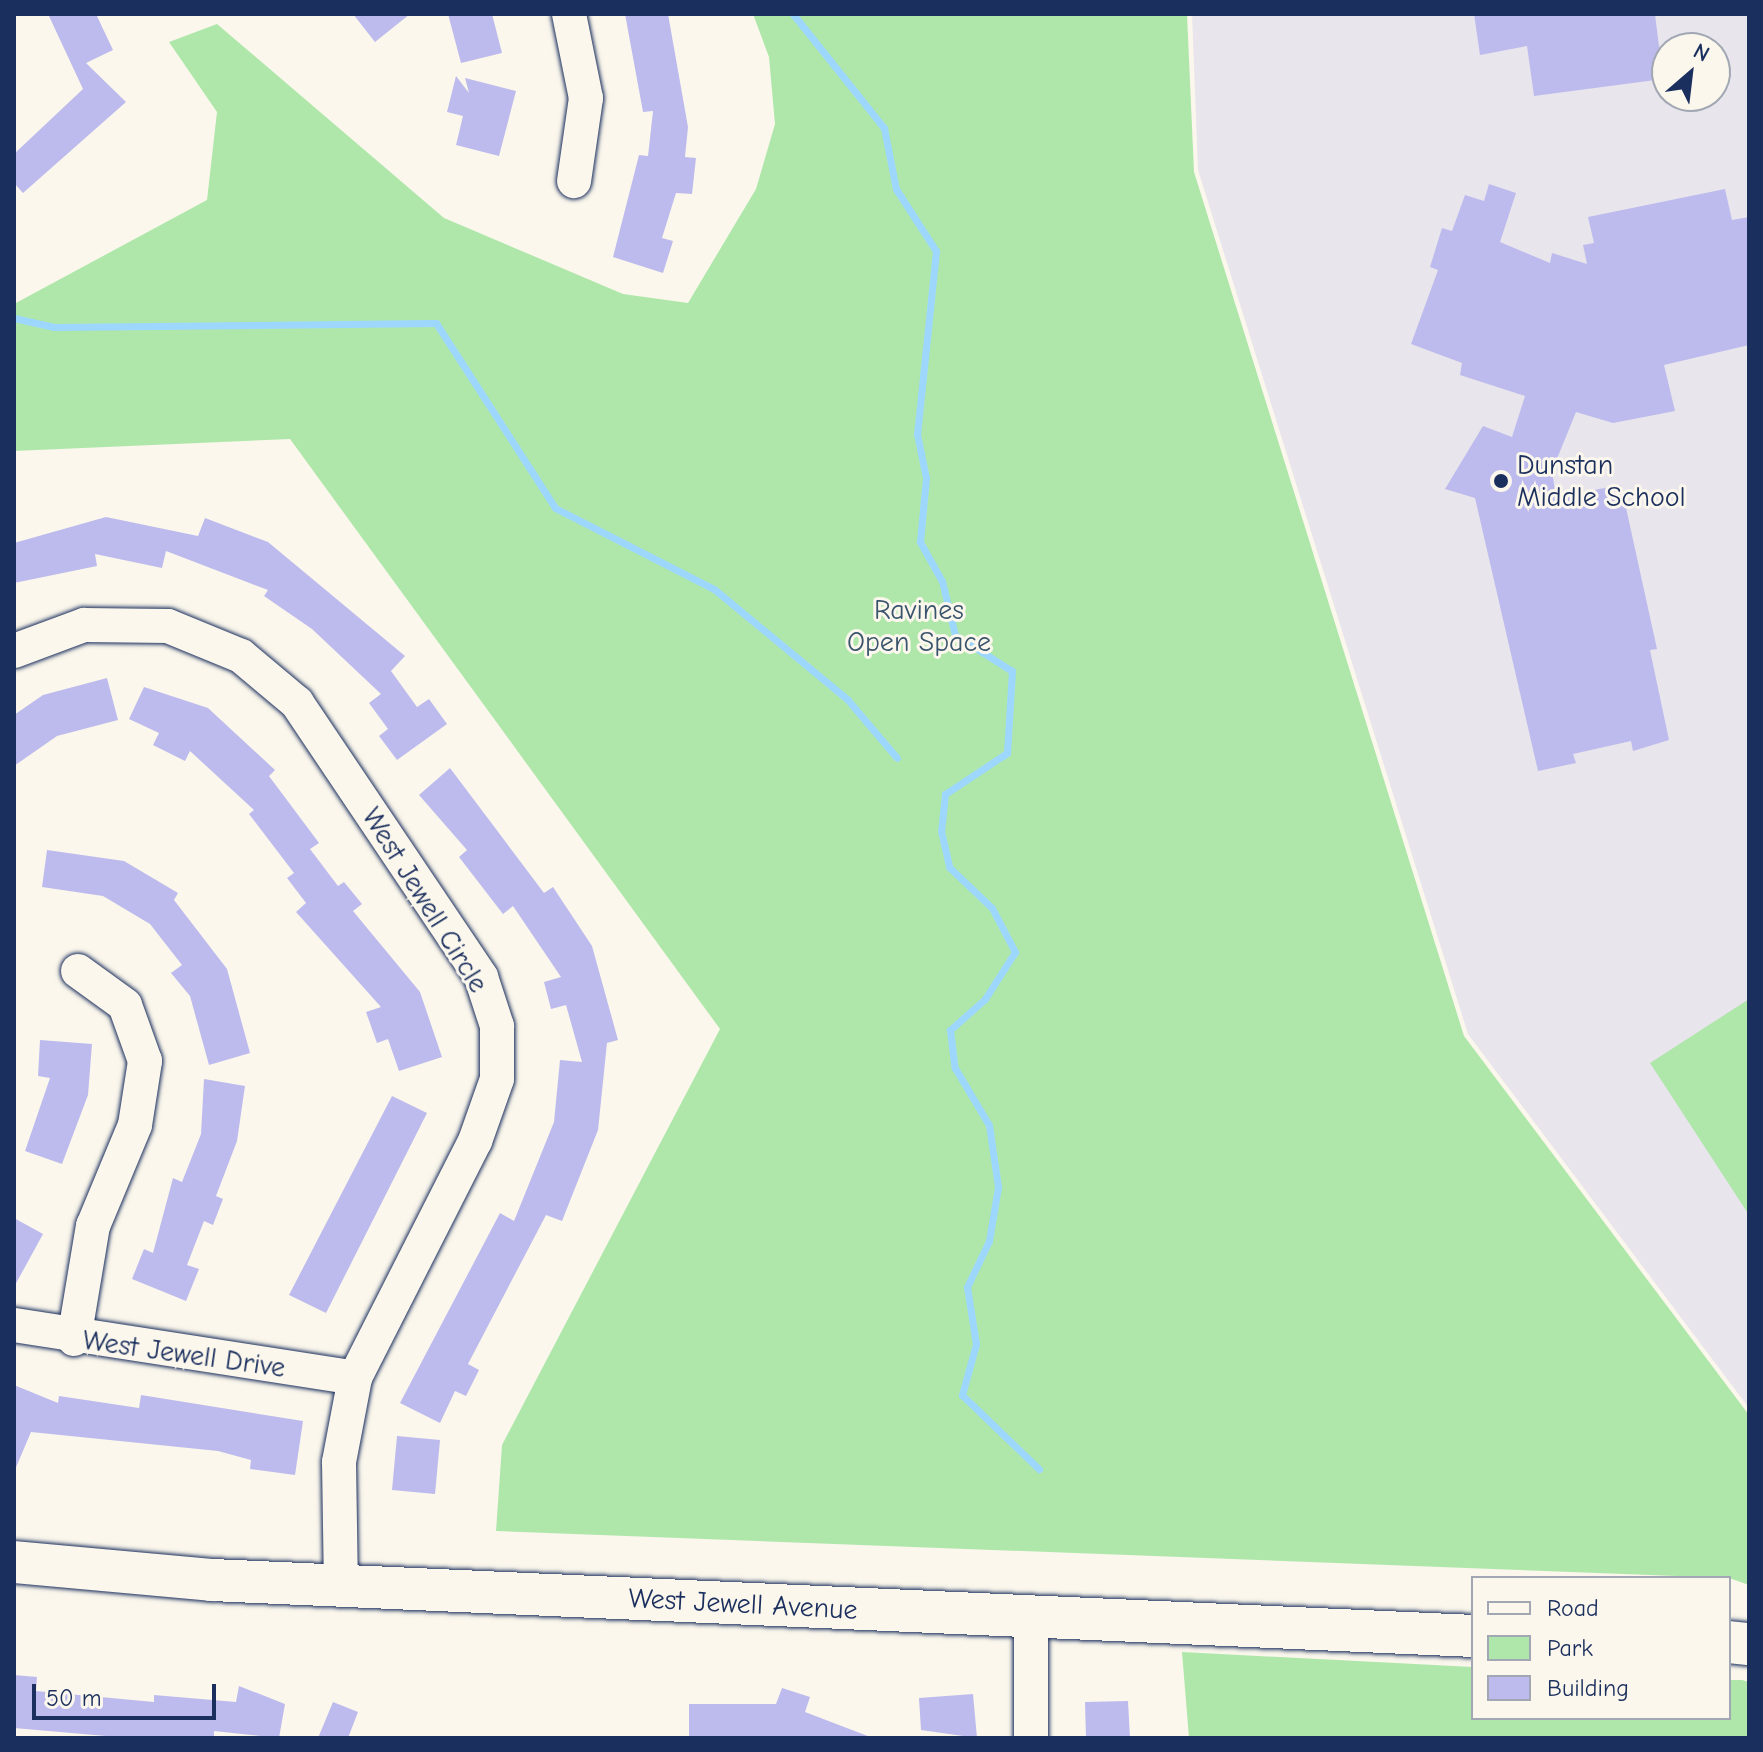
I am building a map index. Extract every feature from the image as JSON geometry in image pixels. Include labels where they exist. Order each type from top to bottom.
[{"type":"main road","name":"West Jewell Avenue","points":[[14,1562],[341,1585],[1471,1636]]},
{"type":"street","points":[[569,14],[586,98],[574,181]]},
{"type":"street","name":"West Jewell Circle","points":[[14,651],[84,625],[168,626],[241,656],[297,703],[481,977],[497,1026],[497,1079],[475,1141],[355,1378],[339,1462],[341,1585]]},
{"type":"street","points":[[74,1339],[93,1226],[135,1125],[145,1061],[125,1005],[78,971]]},
{"type":"street","name":"West Jewell Drive","points":[[14,1325],[74,1339],[355,1378]]},
{"type":"street","points":[[1031,1617],[1031,1738]]},
{"type":"shaded area","points":[[1192,14],[1749,14],[1749,1408],[1468,1034],[1198,170]]},
{"type":"green space","name":"Ravines Open Space","points":[[753,14],[1187,14],[1194,172],[1464,1036],[1749,1415],[1749,1585],[1731,1579],[1731,1576],[496,1531],[502,1445],[720,1029],[290,439],[14,451],[14,304],[207,200],[217,112],[169,42],[217,24],[444,218],[623,294],[688,303],[756,189],[775,124],[769,57]]},
{"type":"green space","points":[[1749,999],[1749,1215],[1650,1063]]},
{"type":"green space","points":[[1182,1652],[1471,1667],[1471,1720],[1731,1720],[1731,1680],[1749,1682],[1749,1738],[1189,1738]]},
{"type":"building","points":[[48,14],[96,14],[113,50],[86,63],[126,102],[23,193],[14,183],[14,154],[83,89]]},
{"type":"building","points":[[353,14],[410,14],[375,42]]},
{"type":"building","points":[[448,14],[492,14],[502,53],[461,63]]},
{"type":"building","points":[[625,14],[668,14],[688,127],[685,157],[696,158],[692,194],[676,193],[662,238],[673,241],[663,273],[613,257],[639,155],[648,156],[653,111],[643,112]]},
{"type":"building","points":[[1474,14],[1655,14],[1657,32],[1651,32],[1651,81],[1534,96],[1527,46],[1480,55]]},
{"type":"building","points":[[456,76],[469,93],[465,78],[516,91],[499,156],[456,145],[463,116],[447,112]]},
{"type":"building","name":"Dunstan Middle School","points":[[1489,184],[1516,193],[1500,242],[1550,263],[1552,253],[1587,264],[1583,245],[1594,243],[1588,217],[1725,189],[1732,220],[1749,217],[1749,345],[1664,365],[1675,411],[1613,423],[1576,412],[1552,471],[1556,497],[1621,485],[1657,649],[1650,650],[1669,740],[1633,751],[1631,741],[1573,754],[1576,763],[1538,771],[1475,498],[1445,489],[1483,426],[1512,437],[1525,396],[1460,375],[1462,363],[1411,344],[1438,270],[1430,267],[1442,228],[1452,231],[1465,195],[1484,201]]},
{"type":"building","points":[[106,517],[198,536],[205,518],[268,542],[405,656],[391,671],[417,707],[429,699],[447,724],[397,760],[379,736],[388,729],[369,703],[381,694],[312,629],[264,596],[268,590],[166,551],[162,568],[95,554],[97,566],[14,583],[14,543]]},
{"type":"building","points":[[107,678],[118,720],[57,736],[14,766],[14,715],[43,695]]},
{"type":"building","points":[[144,687],[208,708],[275,770],[269,776],[319,843],[310,849],[338,886],[344,882],[362,904],[353,911],[420,992],[442,1057],[399,1071],[388,1039],[377,1043],[366,1012],[381,1007],[296,912],[306,903],[287,878],[294,873],[249,814],[254,810],[190,751],[185,761],[153,745],[159,733],[129,719]]},
{"type":"building","points":[[450,768],[544,893],[553,887],[592,946],[618,1040],[607,1043],[598,1130],[562,1221],[546,1215],[468,1364],[479,1370],[466,1396],[455,1391],[440,1423],[400,1403],[500,1213],[514,1221],[554,1122],[560,1060],[582,1062],[566,1005],[551,1009],[544,982],[561,977],[513,906],[503,914],[459,857],[467,850],[419,795]]},
{"type":"building","points":[[47,850],[124,861],[178,893],[174,900],[227,969],[250,1053],[209,1065],[190,996],[171,973],[182,965],[150,924],[103,896],[42,887]]},
{"type":"building","points":[[40,1040],[92,1044],[88,1095],[62,1164],[25,1151],[50,1078],[38,1076]]},
{"type":"building","points":[[204,1079],[245,1086],[237,1141],[216,1196],[223,1199],[213,1225],[204,1221],[187,1265],[199,1269],[186,1301],[132,1279],[144,1249],[153,1253],[173,1178],[182,1182],[201,1134]]},
{"type":"building","points":[[392,1096],[427,1113],[326,1313],[289,1295]]},
{"type":"building","points":[[14,1218],[43,1234],[14,1287]]},
{"type":"building","points":[[14,1385],[58,1403],[59,1396],[139,1408],[141,1395],[303,1421],[295,1475],[250,1469],[251,1460],[218,1451],[31,1432],[14,1472]]},
{"type":"building","points":[[397,1436],[440,1440],[435,1494],[392,1490]]},
{"type":"building","points":[[14,1675],[37,1677],[36,1691],[154,1702],[154,1695],[236,1702],[239,1686],[285,1704],[279,1738],[214,1731],[214,1738],[129,1738],[14,1728]]},
{"type":"building","points":[[782,1688],[810,1697],[805,1712],[873,1738],[689,1738],[689,1704],[776,1704]]},
{"type":"building","points":[[973,1694],[977,1738],[921,1730],[919,1698]]},
{"type":"building","points":[[1128,1701],[1130,1738],[1086,1738],[1085,1702]]},
{"type":"building","points":[[333,1702],[358,1712],[348,1738],[318,1738]]},
{"type":"waterway","points":[[793,14],[884,128],[896,189],[936,251],[917,434],[926,478],[920,542],[942,581],[955,635],[1012,671],[1007,753],[945,794],[941,831],[949,867],[992,908],[1015,952],[985,999],[950,1030],[955,1068],[989,1125],[998,1187],[989,1241],[967,1287],[976,1344],[962,1395],[1039,1469]]},
{"type":"waterway","points":[[14,318],[54,327],[436,323],[555,508],[714,589],[847,699],[897,758]]},
{"type":"place","name":"Dunstan Middle School","points":[[1501,481]]}]
